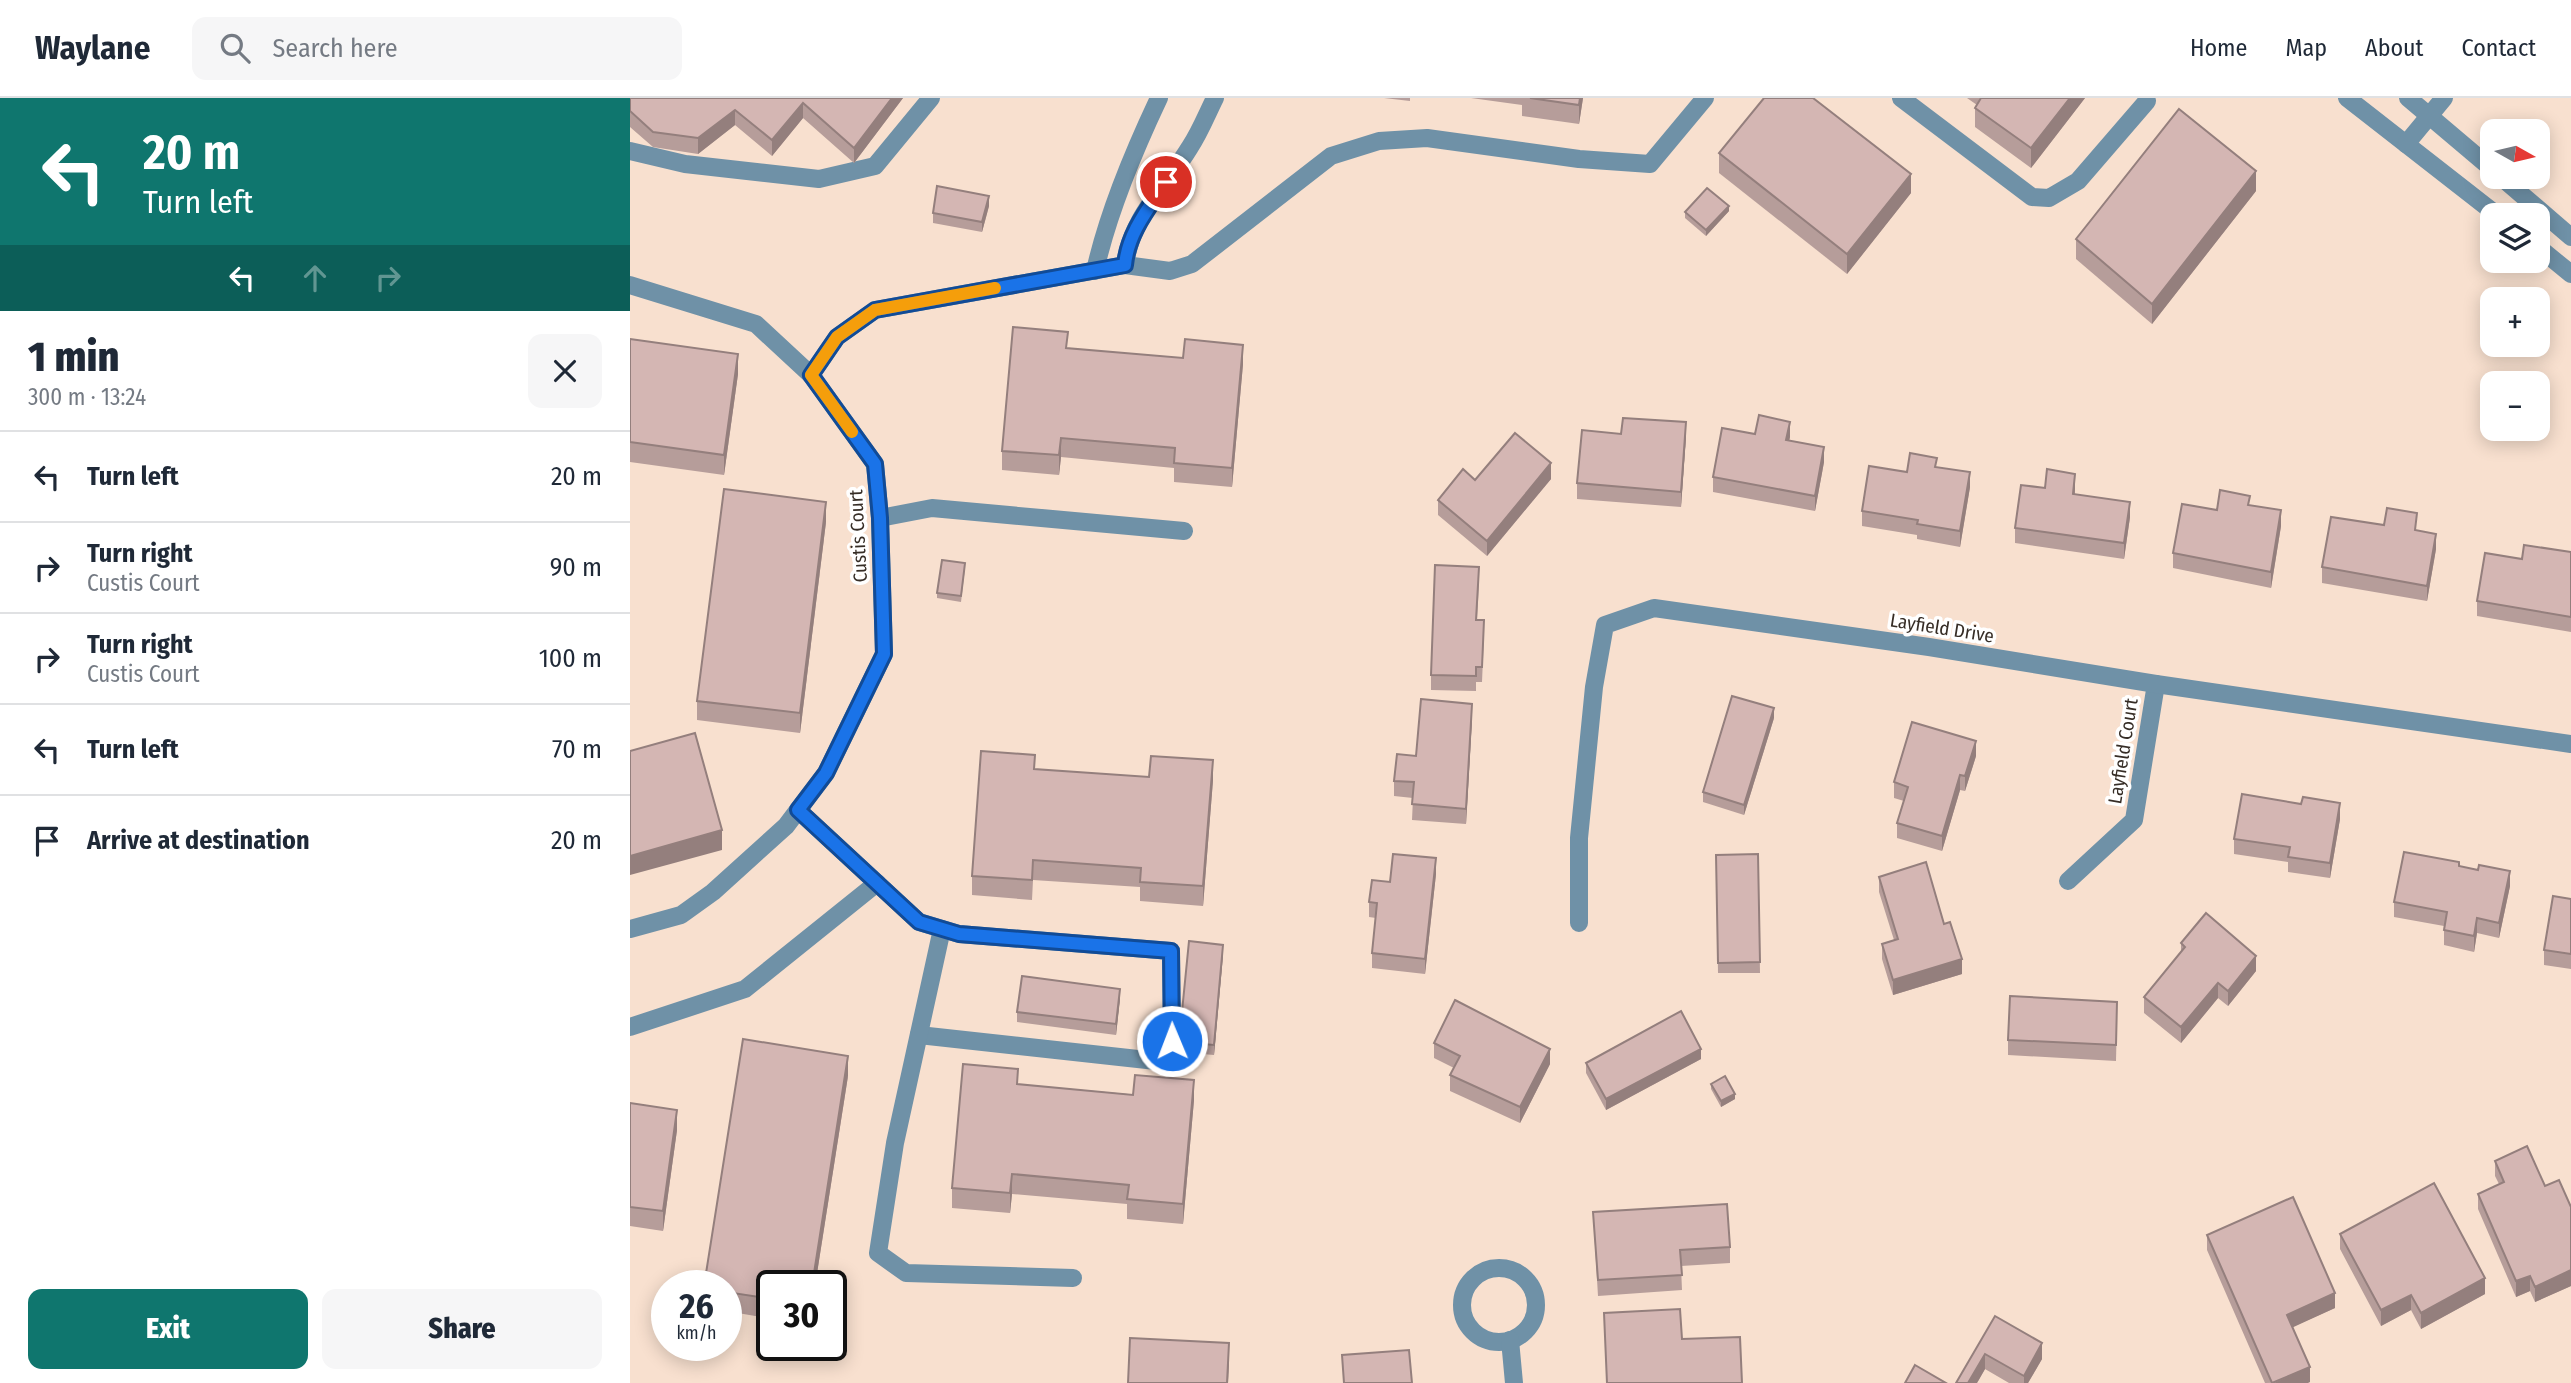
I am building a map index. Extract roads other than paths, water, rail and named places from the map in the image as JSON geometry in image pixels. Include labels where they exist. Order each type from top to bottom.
[{"type":"street","points":[[630,151],[685,164],[819,179],[875,166],[931,98]]},
{"type":"street","points":[[1095,271],[1100,246],[1159,98]]},
{"type":"street","points":[[1125,265],[1127,247],[1140,219],[1191,146],[1214,98]]},
{"type":"street","points":[[811,375],[837,337],[875,310],[1125,265],[1170,271],[1192,264],[1331,156],[1378,141],[1427,138],[1579,159],[1650,164],[1705,98]]},
{"type":"street","points":[[1902,98],[2032,197],[2049,198],[2078,181],[2147,101]]},
{"type":"street","points":[[2347,98],[2482,203]]},
{"type":"street","points":[[2408,98],[2480,159]]},
{"type":"street","points":[[2406,144],[2444,98]]},
{"type":"street","points":[[2515,189],[2571,237]]},
{"type":"street","points":[[2550,257],[2571,274]]},
{"type":"street","name":"Custis Court","points":[[630,929],[681,915],[713,892],[786,826],[826,773],[884,654],[880,518],[875,464],[811,375],[756,324],[634,287]]},
{"type":"street","points":[[880,518],[932,508],[1184,531]]},
{"type":"street","name":"Layfield Drive","points":[[1579,923],[1579,838],[1594,687],[1605,625],[1654,608],[2571,744]]},
{"type":"street","name":"Layfield Court","points":[[2067,881],[2134,820],[2155,684]]},
{"type":"street","points":[[798,810],[919,922],[959,934],[1171,951],[1172,1041],[1169,1057],[1156,1061],[919,1035]]},
{"type":"street","points":[[630,1027],[745,989],[877,883]]},
{"type":"street","points":[[942,929],[895,1143],[878,1253],[906,1273],[1073,1278]]},
{"type":"street","points":[[1506,1268],[1524,1277],[1534,1293],[1535,1313],[1531,1321],[1526,1330],[1510,1340],[1491,1341],[1474,1332],[1463,1316],[1462,1297],[1471,1280],[1487,1269],[1506,1268]]},
{"type":"street","points":[[1510,1340],[1514,1383]]}]
